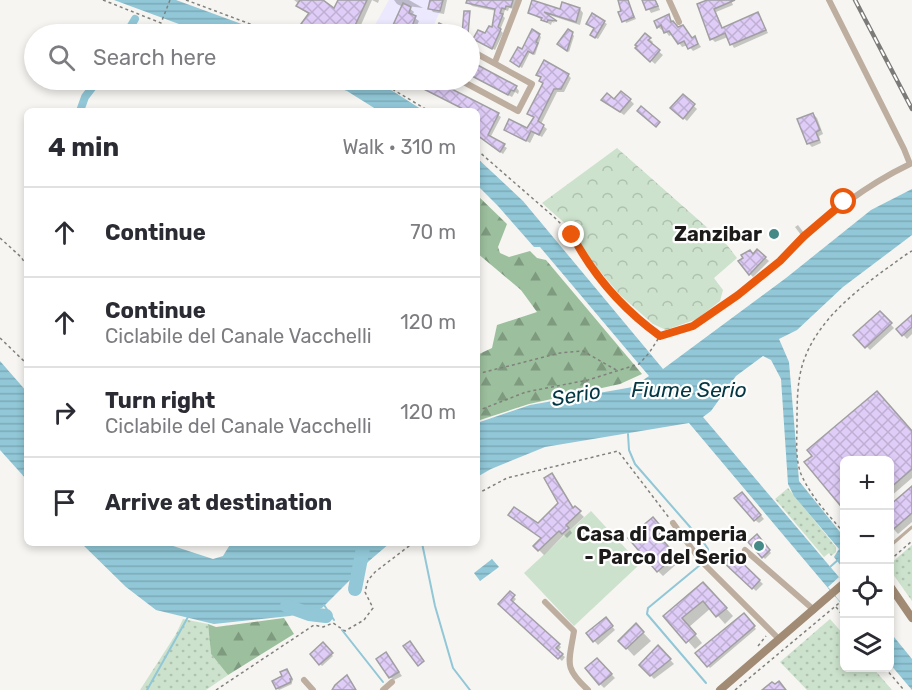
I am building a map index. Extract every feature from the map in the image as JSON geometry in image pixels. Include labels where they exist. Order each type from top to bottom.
[{"type":"main road","points":[[720,690],[840,587]]},
{"type":"main road","points":[[894,592],[912,618]]},
{"type":"street","points":[[495,63],[519,0]]},
{"type":"street","points":[[669,0],[679,22]]},
{"type":"street","points":[[780,261],[804,236],[844,202],[888,173],[910,164],[829,0]]},
{"type":"street","points":[[479,90],[518,111],[532,84],[480,55]]},
{"type":"street","points":[[673,523],[702,561],[779,639]]},
{"type":"street","points":[[745,550],[814,610]]},
{"type":"street","points":[[545,602],[574,631],[569,664],[572,675],[588,690]]},
{"type":"street","points":[[304,680],[313,690]]},
{"type":"street","points":[[383,690],[392,682]]},
{"type":"lane","points":[[894,543],[912,527]]},
{"type":"path","points":[[103,0],[161,23],[170,0]]},
{"type":"path","points":[[186,0],[250,24]]},
{"type":"path","points":[[394,90],[424,108]]},
{"type":"path","points":[[480,153],[572,235],[582,255],[625,307],[660,336]]},
{"type":"path","points":[[0,238],[24,262]]},
{"type":"path","points":[[840,527],[816,499],[800,472],[797,396],[803,362],[820,330],[838,309],[868,283],[912,251]]},
{"type":"path","points":[[480,410],[526,392],[619,372],[639,364],[660,336],[693,326],[738,295],[780,261]]},
{"type":"path","points":[[0,339],[24,361]]},
{"type":"path","points":[[480,373],[560,353],[583,351],[619,372]]},
{"type":"path","points":[[480,492],[507,478],[618,451],[673,523]]},
{"type":"path","points":[[894,557],[912,541]]},
{"type":"path","points":[[216,690],[314,626],[323,627],[333,623],[345,631],[364,620],[373,608],[365,592],[368,580],[409,546]]},
{"type":"path","points":[[735,690],[840,602]]},
{"type":"path","points":[[836,607],[840,612]]},
{"type":"path","points":[[888,672],[904,690]]},
{"type":"shaded area","points":[[389,0],[430,0],[428,8],[440,11],[434,24],[376,24]]},
{"type":"green space","points":[[617,148],[727,245],[737,258],[714,278],[723,290],[720,301],[697,319],[666,330],[653,324],[620,295],[588,257],[569,227],[542,203]]},
{"type":"green space","points":[[480,198],[507,224],[498,247],[500,253],[509,257],[530,251],[537,258],[546,260],[642,374],[620,384],[529,404],[480,420],[480,354],[492,348],[497,325],[537,312],[521,290],[480,256]]},
{"type":"green space","points":[[788,488],[836,547],[836,552],[831,556],[829,553],[824,557],[775,499]]},
{"type":"green space","points":[[591,511],[640,564],[574,626],[524,573]]},
{"type":"green space","points":[[912,545],[912,601],[894,576],[894,561]]},
{"type":"green space","points":[[284,618],[294,634],[228,675],[211,654],[208,624],[216,627]]},
{"type":"green space","points":[[183,619],[208,624],[211,654],[228,675],[206,690],[140,690],[176,634]]},
{"type":"green space","points":[[830,619],[840,630],[840,672],[876,672],[892,690],[807,690],[780,662]]},
{"type":"water","points":[[114,0],[176,0],[242,24],[179,24]]},
{"type":"water","points":[[344,90],[391,90],[419,108],[374,108]]},
{"type":"water","name":"Fiume Serio","points":[[480,161],[523,201],[663,369],[786,278],[871,210],[912,189],[912,235],[843,287],[797,330],[779,339],[789,362],[799,481],[840,532],[840,565],[834,557],[839,549],[794,496],[788,484],[781,379],[771,360],[763,356],[736,376],[711,411],[703,417],[840,578],[840,602],[689,423],[545,447],[480,475],[480,422],[530,405],[633,387],[649,376],[540,247],[534,247],[480,188]]},
{"type":"water","points":[[0,361],[24,389],[24,477],[0,450]]},
{"type":"water","points":[[84,546],[173,546],[213,559],[223,556],[229,546],[386,546],[322,608],[290,616],[214,624],[156,610],[126,587]]},
{"type":"water","points":[[492,559],[499,567],[480,581],[474,573]]},
{"type":"water","points":[[894,637],[912,659],[912,690],[894,669]]},
{"type":"pier","points":[[839,577],[840,601],[828,587]]},
{"type":"building","points":[[300,0],[323,0],[334,8],[338,0],[367,0],[356,24],[301,24],[309,13],[296,6]]},
{"type":"building","points":[[430,0],[443,0],[440,11],[428,9]]},
{"type":"building","points":[[467,0],[513,0],[511,7],[502,8],[500,13],[503,14],[498,27],[501,29],[492,49],[480,43],[480,31],[485,33],[489,26],[492,27],[495,9],[466,3]]},
{"type":"building","points":[[532,0],[560,9],[562,2],[580,8],[576,22],[544,12],[557,21],[541,20],[542,18],[528,13]]},
{"type":"building","points":[[618,0],[628,0],[634,17],[622,22],[618,12],[621,11]]},
{"type":"building","points":[[642,0],[655,0],[658,6],[646,10]]},
{"type":"building","points":[[707,0],[735,0],[714,9],[722,28],[758,12],[766,30],[730,45],[725,33],[710,40],[697,4]]},
{"type":"building","points":[[403,3],[411,7],[409,13],[416,16],[413,24],[394,24]]},
{"type":"building","points":[[464,11],[470,11],[469,24],[463,24]]},
{"type":"building","points":[[592,13],[605,21],[595,38],[590,35],[594,28],[586,24]]},
{"type":"building","points":[[669,14],[671,22],[673,21],[678,27],[683,25],[692,38],[695,36],[698,44],[688,49],[684,41],[678,44],[669,31],[664,33],[661,25],[657,28],[654,21]]},
{"type":"building","points":[[532,29],[540,34],[536,42],[538,43],[533,54],[528,51],[519,67],[510,61],[518,47],[522,49]]},
{"type":"building","points":[[568,29],[573,32],[567,51],[557,44]]},
{"type":"building","points":[[645,33],[651,38],[648,40],[660,50],[650,62],[635,48]]},
{"type":"building","points":[[544,60],[569,74],[561,89],[554,89],[538,121],[544,125],[539,135],[531,131],[526,141],[504,130],[509,119],[527,128],[534,117],[527,114],[543,83],[539,81],[541,77],[536,75]]},
{"type":"building","points":[[480,66],[517,86],[508,95],[480,80]]},
{"type":"building","points":[[426,90],[454,90],[499,113],[488,135],[505,144],[500,152],[480,137],[480,108],[461,108]]},
{"type":"building","points":[[621,91],[631,99],[620,112],[601,100],[607,93],[614,99]]},
{"type":"building","points":[[683,94],[695,104],[683,119],[670,108]]},
{"type":"building","points":[[641,106],[660,122],[656,127],[637,111]]},
{"type":"building","points":[[813,113],[820,130],[816,132],[819,140],[807,144],[797,119]]},
{"type":"building","points":[[757,249],[766,257],[749,275],[738,261],[743,258],[741,255],[750,250],[753,254]]},
{"type":"building","points":[[880,311],[892,323],[865,348],[853,335]]},
{"type":"building","points":[[912,315],[912,327],[902,336],[896,329]]},
{"type":"building","points":[[877,391],[912,431],[912,469],[894,485],[894,456],[840,456],[840,505],[804,462],[812,456],[807,450]]},
{"type":"building","points":[[552,473],[573,508],[575,506],[581,511],[566,525],[569,528],[562,534],[559,531],[538,551],[533,546],[541,538],[508,515],[514,507],[538,523],[558,503],[544,478]]},
{"type":"building","points":[[912,486],[912,513],[894,529],[894,510],[894,502]]},
{"type":"building","points":[[742,492],[761,515],[754,521],[734,498]]},
{"type":"building","points":[[653,517],[664,530],[658,535],[676,555],[657,572],[628,538]]},
{"type":"building","name":"Casa di Camperia - Parco del Serio","points":[[757,534],[770,550],[762,558],[748,542]]},
{"type":"building","points":[[730,551],[760,580],[752,589],[721,560]]},
{"type":"building","points":[[703,582],[727,608],[716,617],[703,601],[682,618],[696,634],[686,643],[663,616]]},
{"type":"building","points":[[510,591],[515,595],[511,600],[560,644],[556,648],[563,654],[558,659],[498,604]]},
{"type":"building","points":[[744,613],[755,626],[707,667],[695,653]]},
{"type":"building","points":[[606,617],[613,626],[593,642],[586,633]]},
{"type":"building","points":[[636,623],[644,632],[626,649],[618,641]]},
{"type":"building","points":[[410,641],[424,661],[418,666],[403,646]]},
{"type":"building","points":[[323,642],[333,653],[319,665],[310,654]]},
{"type":"building","points":[[658,645],[671,659],[650,676],[639,665]]},
{"type":"building","points":[[386,652],[399,672],[389,678],[376,659]]},
{"type":"building","points":[[597,658],[612,674],[599,685],[585,668]]},
{"type":"building","points":[[287,669],[292,679],[290,679],[291,682],[276,689],[272,681],[282,676],[280,672]]},
{"type":"building","points":[[347,675],[356,690],[332,690],[335,685]]},
{"type":"building","points":[[779,681],[786,690],[762,690],[772,682],[775,684]]},
{"type":"waterway","points":[[132,24],[135,19]]},
{"type":"waterway","points":[[81,108],[90,90]]},
{"type":"waterway","points":[[628,434],[629,450],[635,464],[704,543],[708,549],[708,558]]},
{"type":"waterway","points":[[355,589],[363,546]]},
{"type":"waterway","points":[[423,546],[435,606],[453,668],[470,690]]},
{"type":"waterway","points":[[830,567],[839,559]]},
{"type":"waterway","points":[[700,565],[648,608],[647,614],[706,683]]},
{"type":"waterway","points":[[324,605],[334,620]]},
{"type":"waterway","points":[[287,606],[309,614],[326,616]]},
{"type":"waterway","points":[[147,690],[188,617]]},
{"type":"waterway","points":[[342,630],[383,682]]},
{"type":"railway","points":[[855,0],[912,109]]},
{"type":"place","name":"Zanzibar","points":[[774,234]]},
{"type":"place","name":"Casa di Camperia - Parco del Serio","points":[[759,546]]},
{"type":"route","points":[[572,235],[582,255],[625,307],[660,336],[693,326],[738,295],[780,261],[804,236],[844,202]]},
{"type":"water label","name":"Serio","points":[[576,395]]}]
